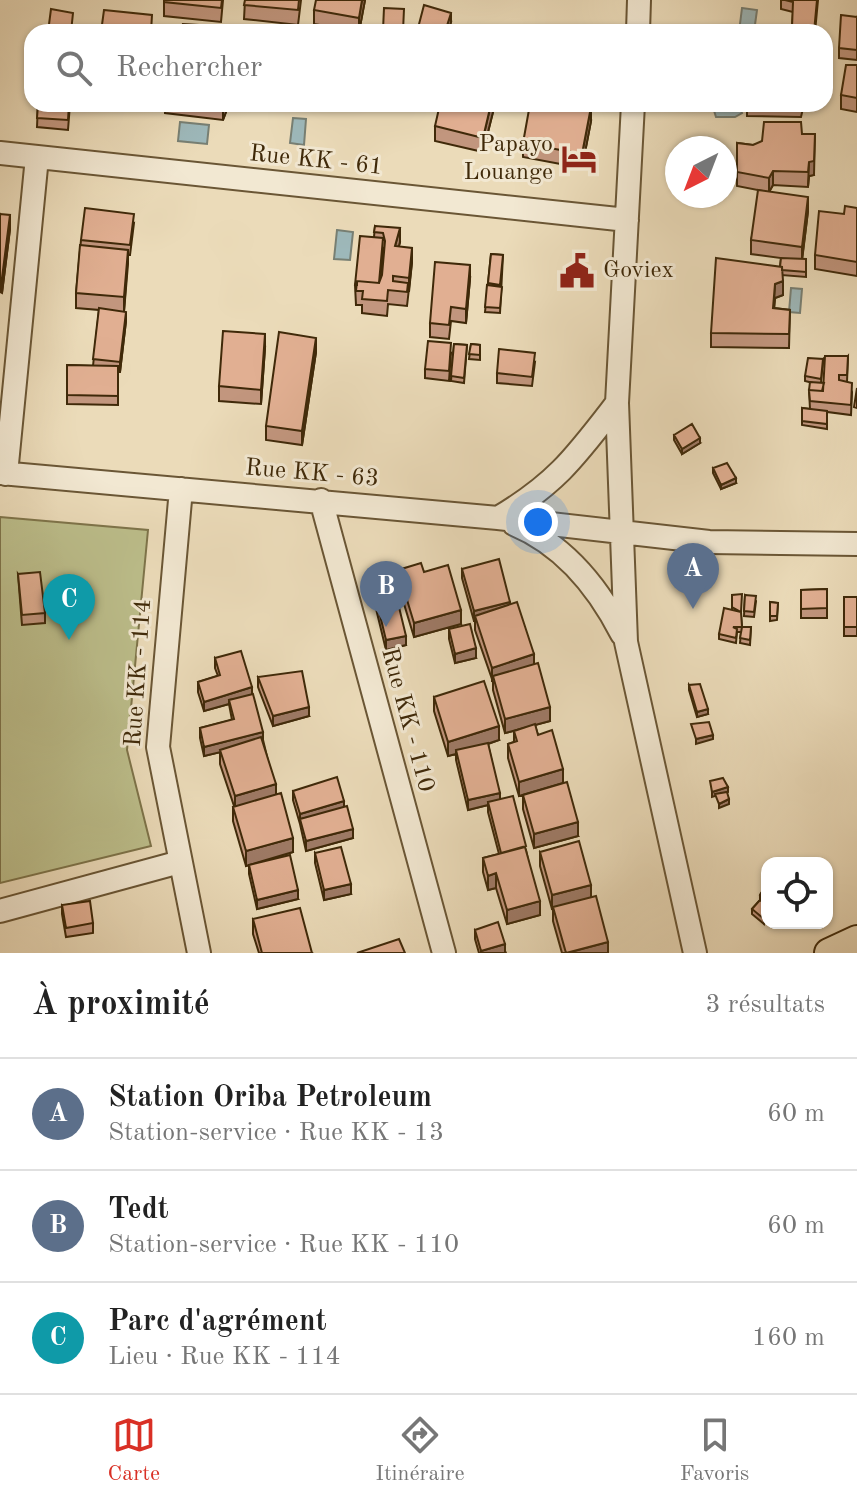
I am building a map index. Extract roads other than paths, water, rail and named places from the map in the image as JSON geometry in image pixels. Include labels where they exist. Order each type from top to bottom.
[{"type":"main road","points":[[829,953],[857,940]]},
{"type":"street","points":[[638,24],[639,0]]},
{"type":"street","points":[[633,112],[617,403],[619,532],[626,642],[695,953]]},
{"type":"street","name":"Rue KK - 61","points":[[0,153],[627,220]]},
{"type":"street","points":[[3,474],[37,157]]},
{"type":"street","points":[[498,518],[538,494],[570,464],[617,403]]},
{"type":"street","name":"Rue KK - 63","points":[[3,474],[321,500],[709,542],[857,544]]},
{"type":"street","name":"Rue KK - 114","points":[[181,489],[158,747],[199,953]]},
{"type":"street","name":"Rue KK - 110","points":[[321,500],[444,953]]},
{"type":"street","points":[[498,518],[530,531],[587,578],[626,642]]},
{"type":"street","points":[[0,911],[180,862]]},
{"type":"water","points":[[742,8],[757,10],[755,24],[740,24]]},
{"type":"water","points":[[714,112],[742,113],[735,117],[716,117]]},
{"type":"water","points":[[293,118],[306,119],[304,145],[290,143]]},
{"type":"water","points":[[180,122],[209,125],[207,144],[178,141]]},
{"type":"water","points":[[337,230],[353,232],[350,260],[334,259]]},
{"type":"water","points":[[791,288],[802,289],[800,313],[789,312]]},
{"type":"place","name":"Papayo Louange","points":[[579,159]]},
{"type":"place","name":"Goviex","points":[[577,271]]},
{"type":"place","name":"Station Oriba Petroleum","points":[[693,609]]},
{"type":"place","name":"Tedt","points":[[386,627]]},
{"type":"place","name":"Parc d'agrément","points":[[69,640]]}]
